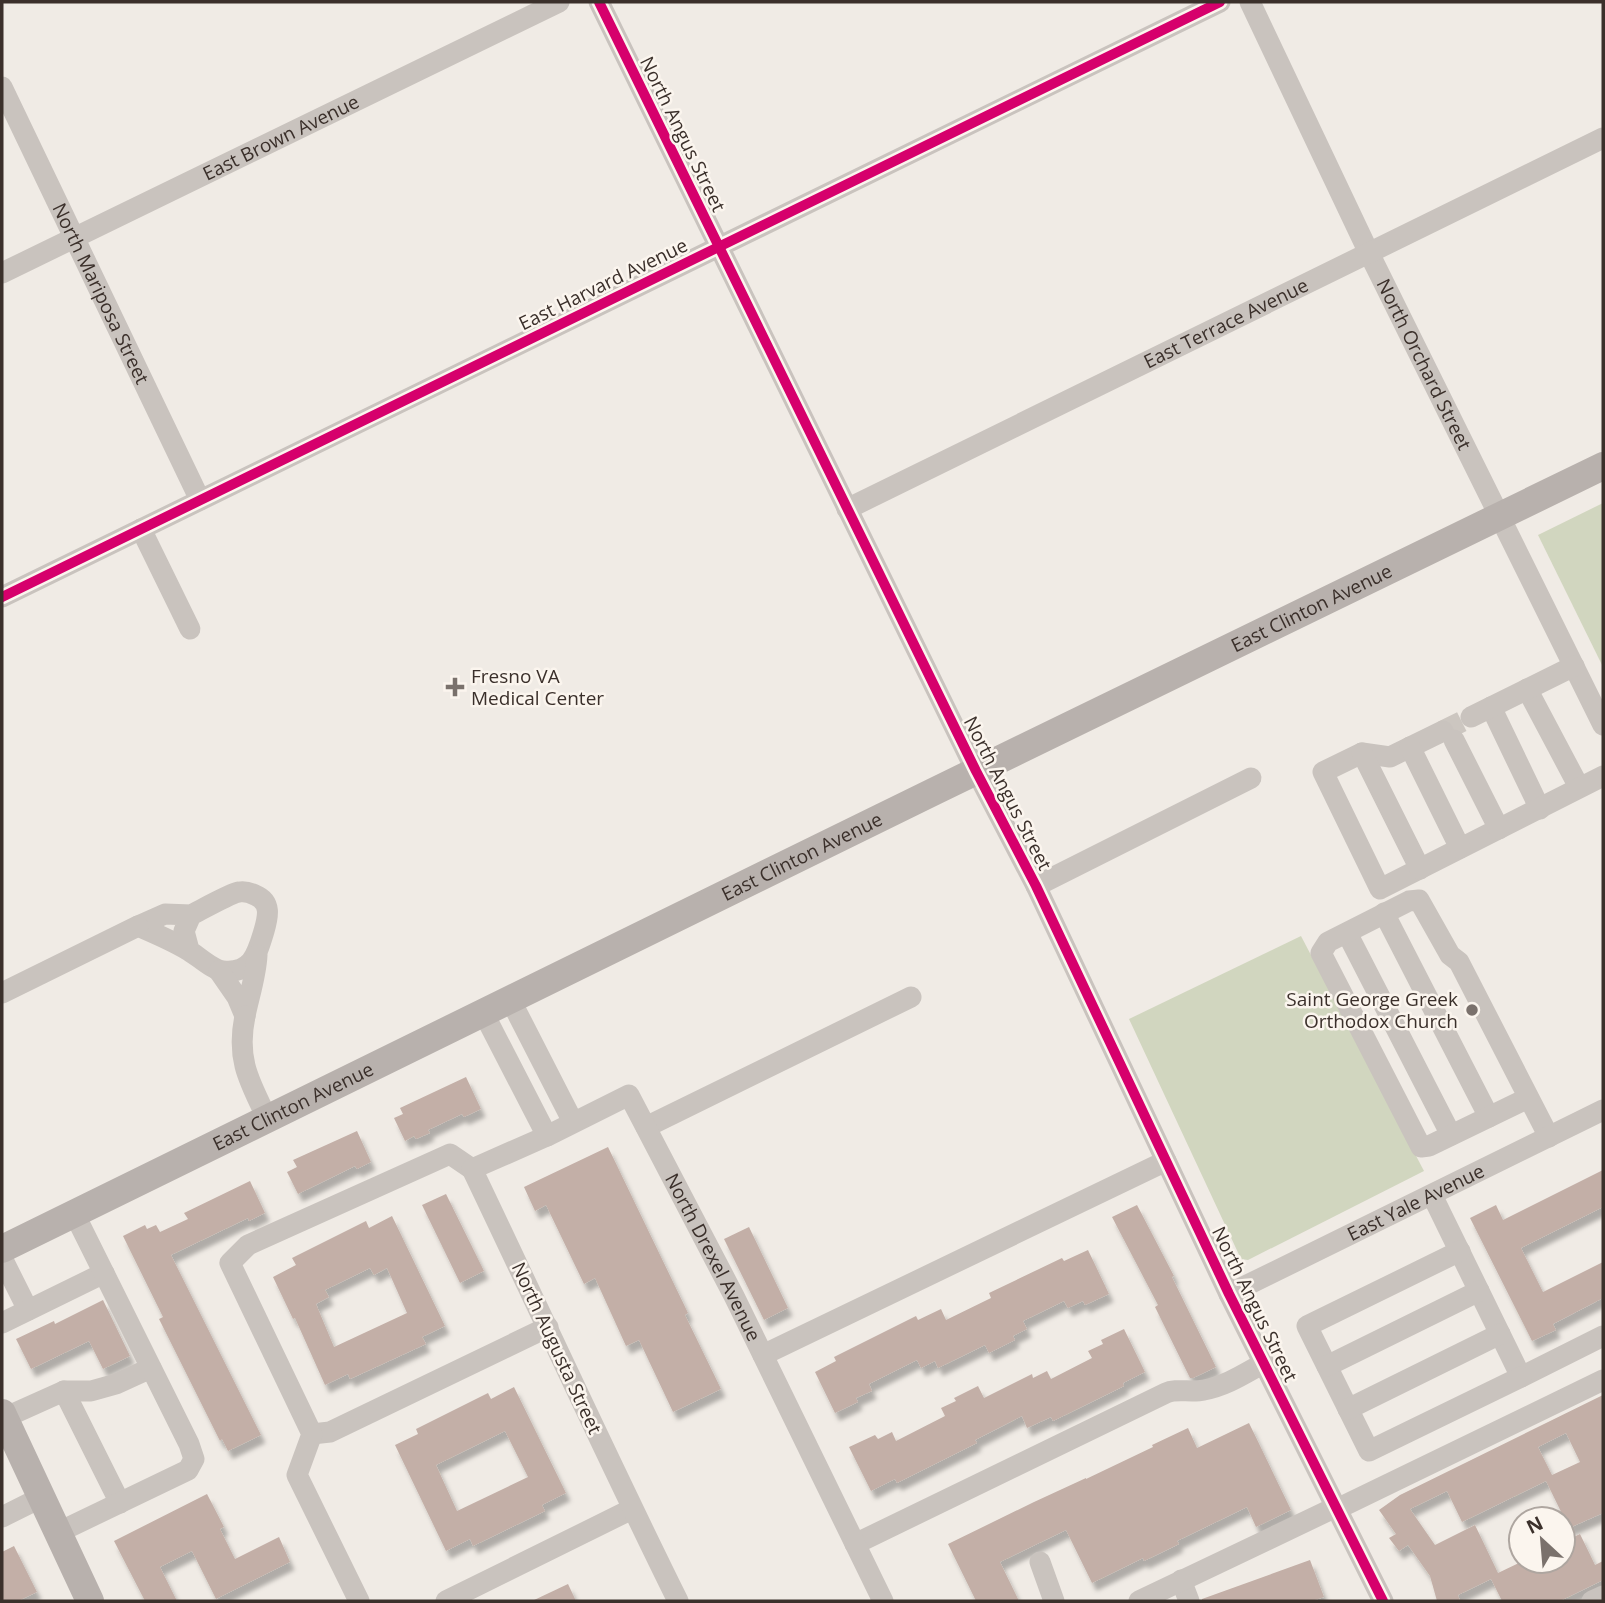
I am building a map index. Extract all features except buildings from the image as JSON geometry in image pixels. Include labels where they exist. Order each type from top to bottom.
[{"type":"main road","name":"East Clinton Avenue","points":[[2,1249],[1603,466]]},
{"type":"main road","points":[[3,1415],[11,1454],[40,1498],[90,1601]]},
{"type":"street","name":"East Brown Avenue","points":[[2,274],[559,2]]},
{"type":"street","name":"North Angus Street","points":[[599,2],[976,771],[1036,886],[1229,1294],[1383,1601]]},
{"type":"street","name":"East Harvard Avenue","points":[[2,597],[1220,2]]},
{"type":"street","name":"North Orchard Street","points":[[1250,2],[1369,253],[1603,725]]},
{"type":"street","name":"North Mariposa Street","points":[[2,87],[200,500]]},
{"type":"street","name":"East Terrace Avenue","points":[[847,509],[1603,138]]},
{"type":"street","points":[[141,529],[190,629]]},
{"type":"street","points":[[1574,666],[1482,712],[1477,729],[1448,735],[1435,749],[1415,745],[1391,757],[1362,753],[1323,772],[1380,889],[1603,776]]},
{"type":"street","points":[[1527,689],[1579,787]]},
{"type":"street","points":[[1482,712],[1540,809]]},
{"type":"street","points":[[1448,735],[1499,830]]},
{"type":"street","points":[[1415,745],[1461,849]]},
{"type":"street","points":[[1362,753],[1420,869]]},
{"type":"street","points":[[1036,886],[1251,778]]},
{"type":"street","points":[[2,993],[166,914],[191,915],[239,891],[252,893],[262,898],[267,906],[268,916],[257,955],[256,974],[241,1043],[249,1081],[267,1118]]},
{"type":"street","points":[[1528,1098],[1429,1146],[1421,1147],[1321,953],[1328,942],[1409,901],[1419,900],[1450,955],[1459,962],[1549,1137]]},
{"type":"street","points":[[1384,914],[1489,1117]]},
{"type":"street","points":[[189,950],[184,932],[191,915]]},
{"type":"street","points":[[138,926],[189,950],[219,971],[237,997],[245,1016]]},
{"type":"street","points":[[1347,933],[1451,1135]]},
{"type":"street","points":[[219,971],[241,968],[257,955]]},
{"type":"street","points":[[646,1127],[911,997]]},
{"type":"street","points":[[359,1601],[296,1475],[312,1434],[230,1263],[248,1245],[450,1154],[472,1169],[573,1122],[510,999]]},
{"type":"street","points":[[484,1012],[547,1136]]},
{"type":"street","name":"North Drexel Avenue","points":[[573,1122],[629,1095],[763,1355],[883,1601]]},
{"type":"street","name":"East Yale Avenue","points":[[1229,1294],[1603,1111]]},
{"type":"street","points":[[763,1355],[1166,1161]]},
{"type":"street","name":"North Augusta Street","points":[[472,1169],[678,1601]]},
{"type":"street","points":[[1432,1195],[1521,1377]]},
{"type":"street","points":[[57,1532],[188,1470],[194,1459],[74,1213]]},
{"type":"street","points":[[1460,1251],[1307,1326],[1369,1451],[1603,1336]]},
{"type":"street","points":[[2,1258],[27,1310]]},
{"type":"street","points":[[2,1322],[104,1273]]},
{"type":"street","points":[[1327,1366],[1479,1291]]},
{"type":"street","points":[[312,1434],[330,1432],[548,1327]]},
{"type":"street","points":[[1348,1409],[1500,1334]]},
{"type":"street","points":[[855,1544],[1166,1393],[1173,1390],[1191,1392],[1222,1385],[1264,1363]]},
{"type":"street","points":[[3,1415],[64,1391],[91,1391],[116,1384],[151,1368]]},
{"type":"street","points":[[1139,1601],[1603,1380]]},
{"type":"street","points":[[64,1391],[120,1503]]},
{"type":"street","points":[[2,1517],[40,1498]]},
{"type":"street","points":[[446,1601],[632,1509]]},
{"type":"street","points":[[1040,1562],[1054,1601]]},
{"type":"street","points":[[1181,1580],[1189,1601]]},
{"type":"street","points":[[1592,1601],[1603,1596]]},
{"type":"green space","points":[[1603,503],[1603,667],[1538,535]]},
{"type":"green space","points":[[1301,936],[1424,1171],[1248,1260],[1241,1259],[1129,1019]]},
{"type":"tunnel","points":[[1443,731],[1471,717]]},
{"type":"cycle path","points":[[599,2],[976,771],[1036,886],[1229,1294],[1383,1601]]},
{"type":"cycle path","points":[[2,597],[1220,2]]},
{"type":"place","name":"Fresno VA Medical Center","points":[[455,687]]},
{"type":"place","name":"Saint George Greek Orthodox Church","points":[[1472,1010]]}]
